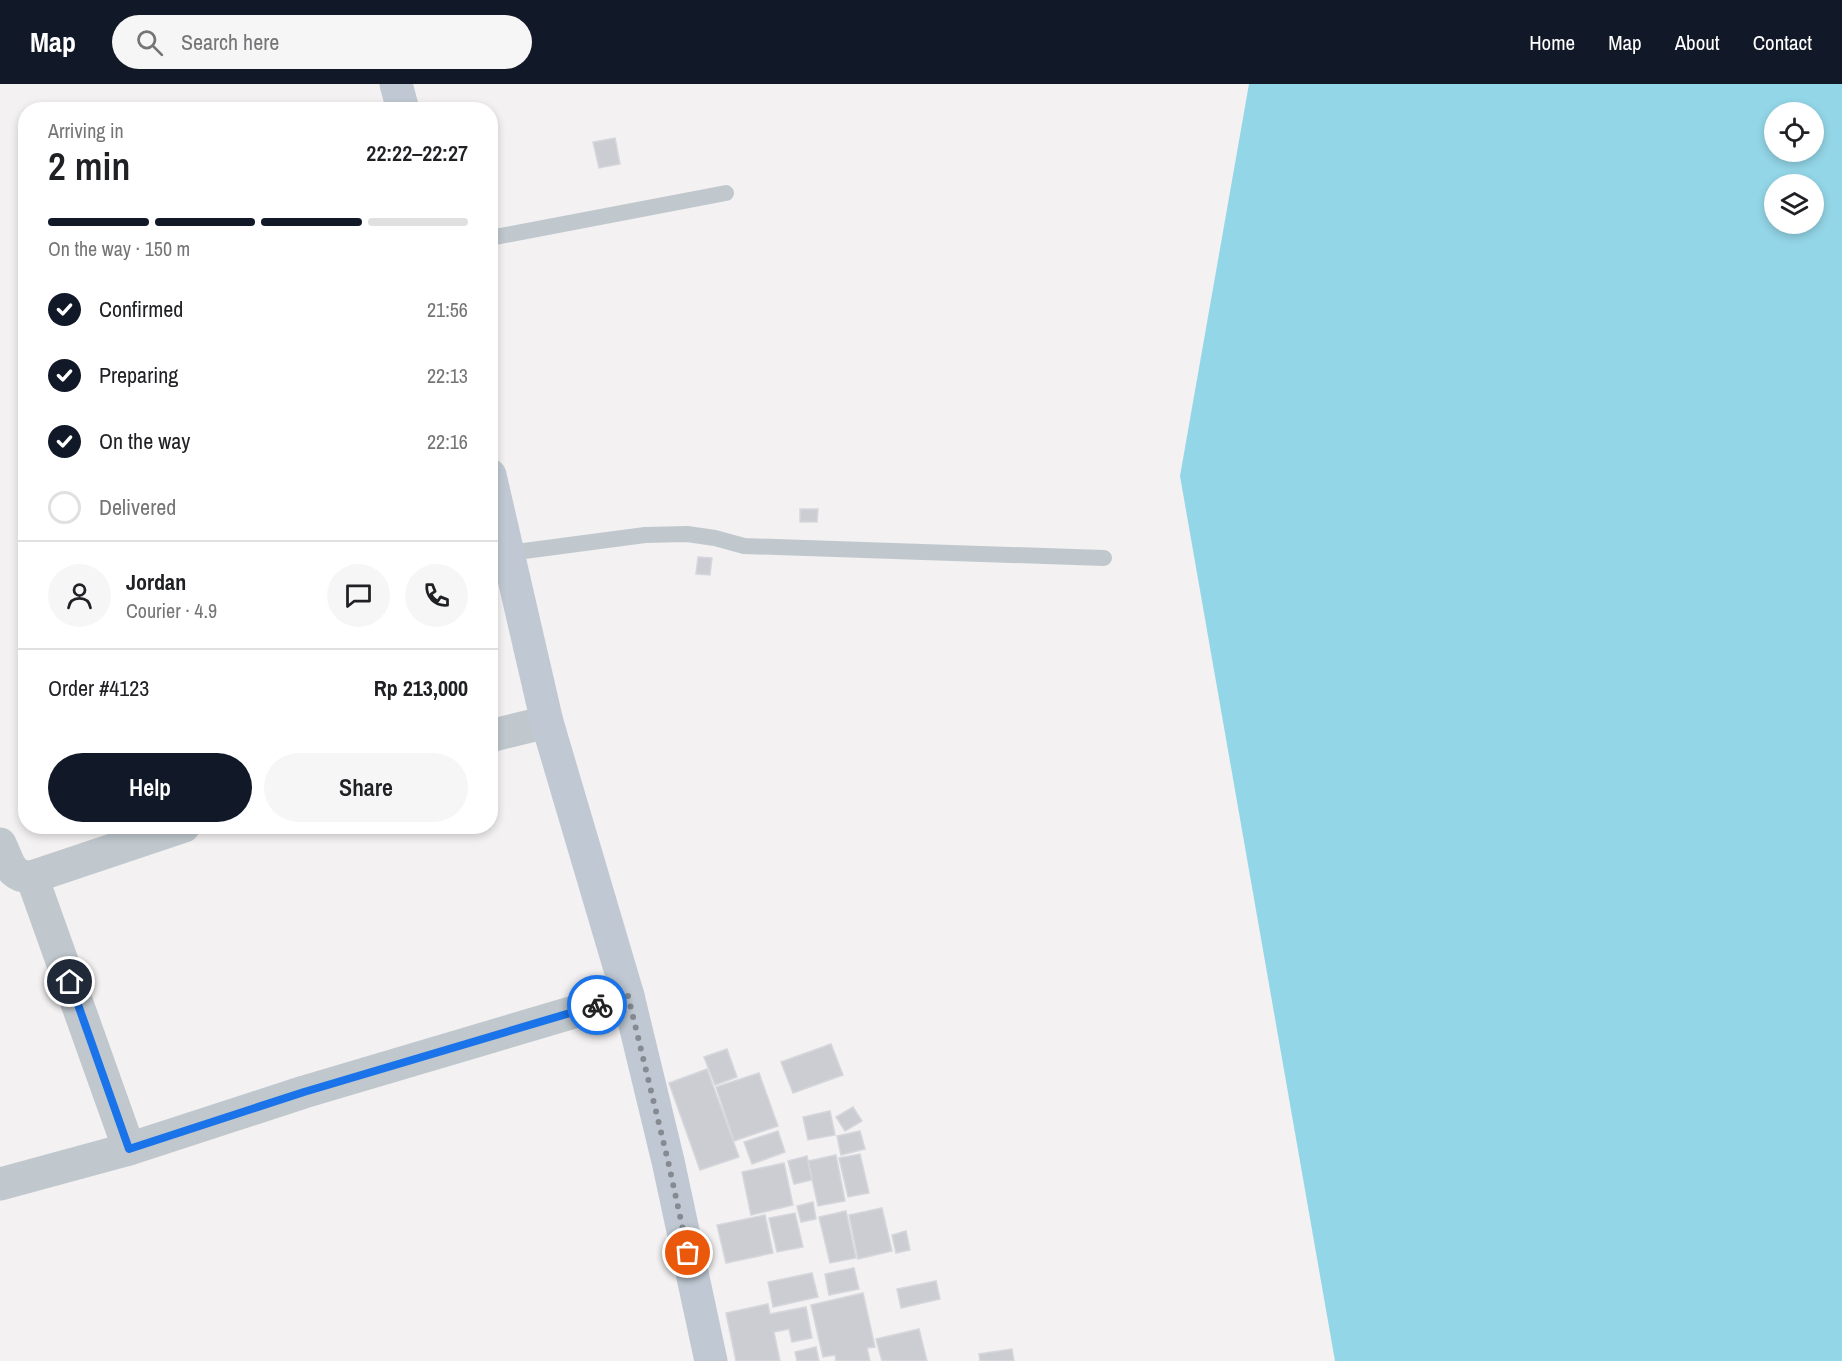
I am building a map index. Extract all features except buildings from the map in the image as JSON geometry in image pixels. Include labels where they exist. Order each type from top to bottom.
[{"type":"main road","points":[[396,84],[401,102]]},
{"type":"main road","points":[[498,508],[548,722],[628,996],[668,1161],[711,1361]]},
{"type":"street","points":[[498,734],[548,722]]},
{"type":"street","points":[[0,844],[14,873],[22,877],[32,877],[160,834]]},
{"type":"street","points":[[32,877],[129,1149]]},
{"type":"street","points":[[0,1184],[129,1149],[304,1092],[628,996]]},
{"type":"lane","points":[[498,236],[726,193]]},
{"type":"lane","points":[[509,553],[645,535],[687,534],[715,537],[744,546],[1104,558]]},
{"type":"water","points":[[1249,84],[1842,84],[1842,1361],[1335,1361],[1180,476]]},
{"type":"way so far","points":[[597,1005],[628,996],[688,1253]]},
{"type":"route","points":[[70,982],[129,1149],[304,1092],[597,1005]]}]
